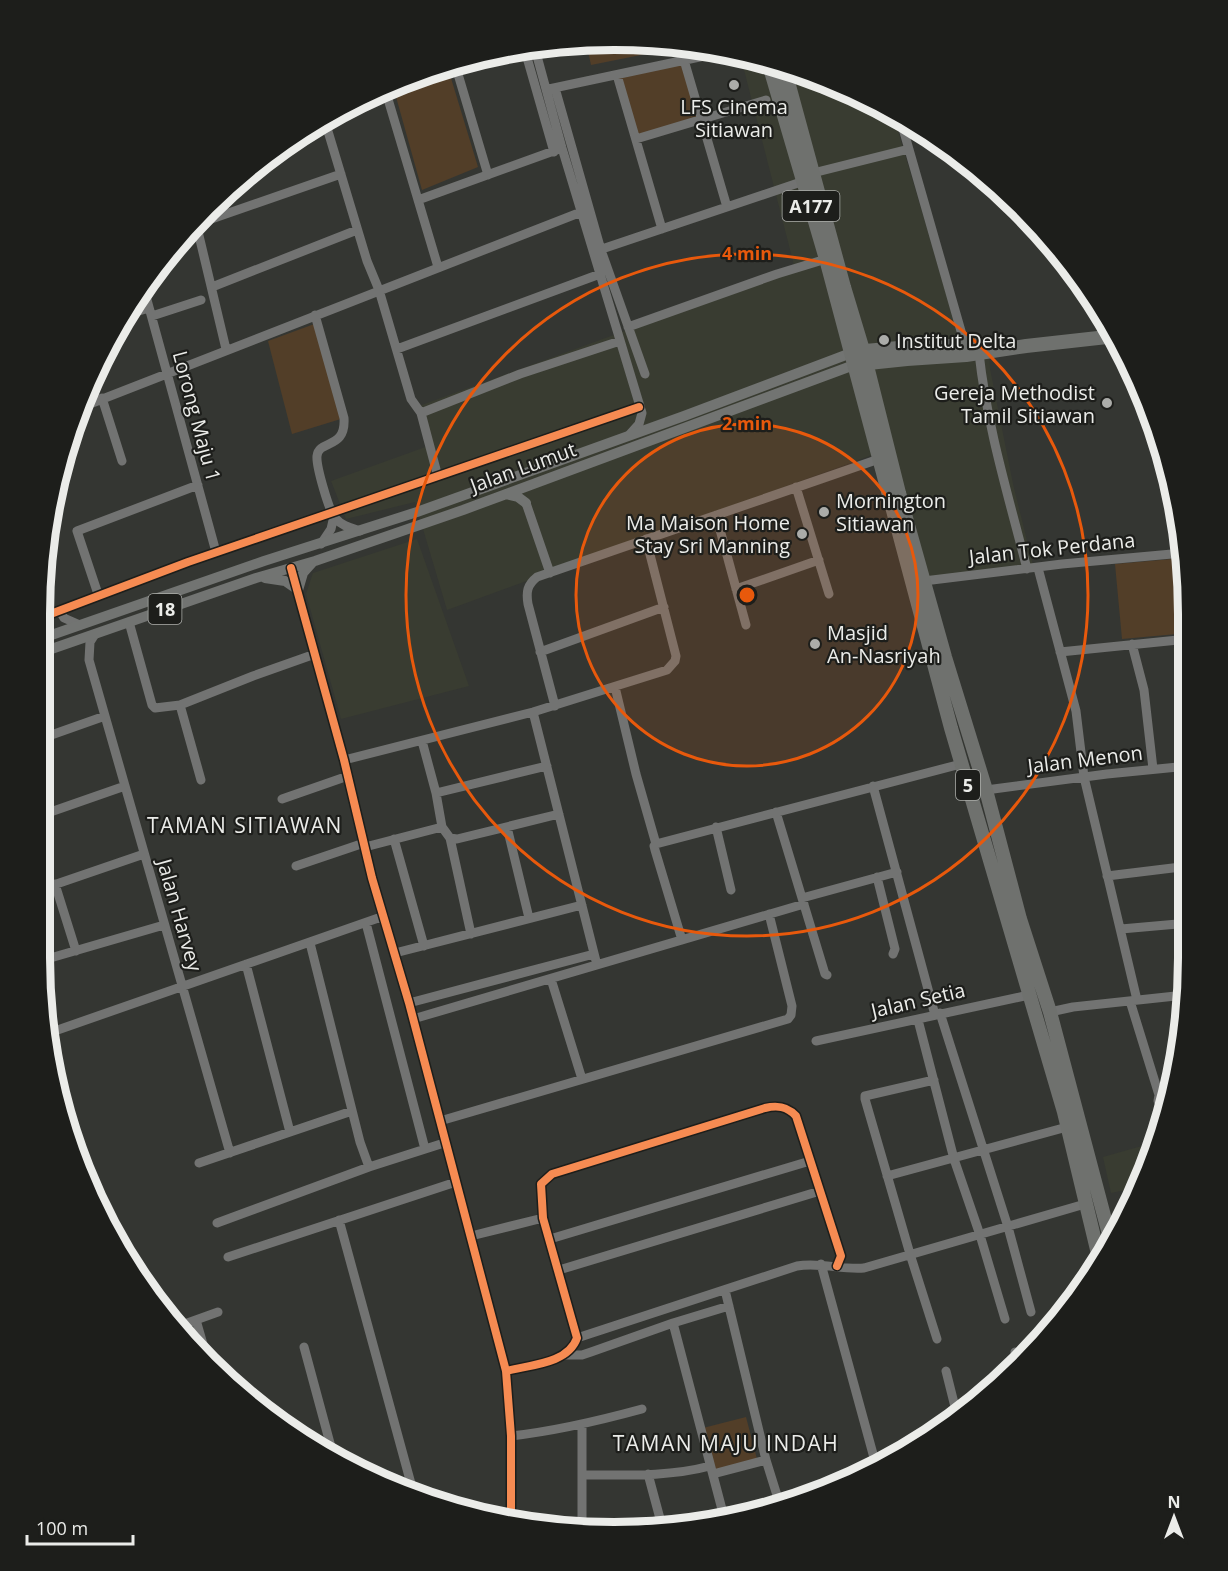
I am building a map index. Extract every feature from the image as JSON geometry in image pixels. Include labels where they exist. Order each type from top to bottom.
[{"type":"highway","name":"A177","points":[[772,72],[808,177],[859,358]]},
{"type":"highway","name":"A177","points":[[786,76],[826,259],[859,358]]},
{"type":"highway","name":"Jalan Lumut","points":[[859,358],[979,354],[1106,337]]},
{"type":"highway","name":"Jalan Lumut","points":[[859,358],[965,345],[1026,346]]},
{"type":"highway","name":"5","points":[[859,358],[879,459],[962,764],[1064,1112],[1073,1124]]},
{"type":"highway","name":"5","points":[[859,358],[945,657],[986,790],[1020,919],[1050,1012],[1073,1124],[1108,1230]]},
{"type":"highway","points":[[945,657],[956,717],[966,752],[962,764]]},
{"type":"highway","points":[[986,790],[982,793],[981,800],[993,847],[992,869]]},
{"type":"highway","points":[[1020,919],[1021,940],[1035,986],[1029,995]]},
{"type":"highway","points":[[1050,1012],[1045,1015],[1044,1022],[1056,1067],[1064,1112]]},
{"type":"highway","points":[[1073,1124],[1091,1193],[1089,1201],[1085,1204],[1097,1249]]},
{"type":"highway","points":[[1102,1241],[1100,1232],[1107,1226]]},
{"type":"main road","name":"Jalan Lumut","points":[[50,636],[859,358]]},
{"type":"main road","name":"Jalan Lumut","points":[[50,649],[463,510],[859,358]]},
{"type":"main road","points":[[526,503],[527,491],[533,484]]},
{"type":"main road","points":[[506,494],[518,497],[526,503]]},
{"type":"main road","points":[[439,503],[442,509],[448,511],[463,510]]},
{"type":"main road","points":[[395,519],[413,516],[417,517],[422,524]]},
{"type":"main road","points":[[264,561],[280,561],[291,568],[295,559],[315,545]]},
{"type":"main road","points":[[256,578],[279,579],[298,590],[303,573],[315,561]]},
{"type":"street","points":[[537,54],[550,89],[597,251],[645,374]]},
{"type":"street","points":[[527,56],[558,150],[585,210]]},
{"type":"street","points":[[550,89],[702,56]]},
{"type":"street","points":[[684,60],[727,207]]},
{"type":"street","points":[[457,72],[488,175]]},
{"type":"street","points":[[617,75],[662,229]]},
{"type":"street","points":[[550,89],[558,150]]},
{"type":"street","points":[[387,97],[438,267]]},
{"type":"street","points":[[636,139],[766,100]]},
{"type":"street","points":[[327,128],[411,399],[421,413],[438,477]]},
{"type":"street","points":[[903,130],[965,345]]},
{"type":"street","points":[[597,251],[808,177],[909,149]]},
{"type":"street","points":[[418,200],[558,150]]},
{"type":"street","points":[[213,217],[340,174]]},
{"type":"street","points":[[90,403],[585,210]]},
{"type":"street","points":[[212,287],[357,230]]},
{"type":"street","points":[[198,233],[226,349]]},
{"type":"street","points":[[597,251],[600,274],[642,418],[636,429],[627,436]]},
{"type":"street","points":[[628,327],[826,259]]},
{"type":"street","points":[[396,349],[600,274]]},
{"type":"street","name":"Lorong Maju 1","points":[[147,298],[216,552]]},
{"type":"street","points":[[137,313],[151,312],[201,300]]},
{"type":"street","points":[[315,315],[344,418],[345,429],[339,439],[320,449],[317,455],[333,515],[331,529],[315,545]]},
{"type":"street","points":[[421,413],[520,374],[620,341]]},
{"type":"street","points":[[979,354],[982,383],[993,434],[1027,569]]},
{"type":"street","points":[[102,398],[122,461]]},
{"type":"street","points":[[50,614],[98,594],[216,552],[333,515],[639,408]]},
{"type":"street","points":[[555,706],[528,604],[527,590],[532,581],[646,539],[879,459]]},
{"type":"street","points":[[98,594],[77,531],[198,485]]},
{"type":"street","points":[[796,487],[829,594]]},
{"type":"street","points":[[526,503],[550,573]]},
{"type":"street","points":[[333,515],[344,526],[360,531]]},
{"type":"street","points":[[716,515],[746,625]]},
{"type":"street","points":[[344,760],[555,706],[667,670],[675,661],[676,656],[646,539]]},
{"type":"street","name":"Jalan Tok Perdana","points":[[924,581],[1072,563],[1175,554]]},
{"type":"street","points":[[736,589],[819,560]]},
{"type":"street","points":[[291,568],[506,1371],[511,1436],[511,1512]]},
{"type":"street","points":[[1038,568],[1076,711],[1084,777],[1121,929],[1134,1000],[1159,1095],[1158,1101]]},
{"type":"street","points":[[540,652],[664,607]]},
{"type":"street","points":[[60,611],[64,618],[80,625]]},
{"type":"street","points":[[129,622],[152,705],[161,709],[180,705],[315,654]]},
{"type":"street","points":[[89,660],[90,642],[95,634]]},
{"type":"street","points":[[1060,652],[1178,640]]},
{"type":"street","points":[[70,642],[81,648],[89,660]]},
{"type":"street","points":[[1132,644],[1146,699],[1153,769]]},
{"type":"street","name":"Jalan Harvey","points":[[89,660],[230,1153]]},
{"type":"street","points":[[615,687],[656,844],[655,850],[682,940]]},
{"type":"street","points":[[180,705],[201,780]]},
{"type":"street","points":[[533,712],[597,965]]},
{"type":"street","points":[[50,735],[105,716]]},
{"type":"street","points":[[422,741],[436,793],[442,827],[450,838],[471,934]]},
{"type":"street","points":[[656,844],[962,764]]},
{"type":"street","points":[[436,793],[547,766]]},
{"type":"street","name":"Jalan Menon","points":[[986,790],[1178,767]]},
{"type":"street","points":[[282,799],[348,776]]},
{"type":"street","points":[[50,812],[125,786]]},
{"type":"street","points":[[873,786],[938,1014],[1008,1227],[1031,1312]]},
{"type":"street","points":[[776,812],[827,975]]},
{"type":"street","points":[[450,838],[457,839],[559,814]]},
{"type":"street","points":[[296,866],[364,845],[442,827]]},
{"type":"street","points":[[507,827],[529,918]]},
{"type":"street","points":[[716,827],[731,890]]},
{"type":"street","points":[[394,839],[424,946]]},
{"type":"street","points":[[50,886],[144,854]]},
{"type":"street","points":[[1107,876],[1178,867]]},
{"type":"street","points":[[413,1019],[769,914],[897,872]]},
{"type":"street","points":[[877,877],[896,949],[893,954]]},
{"type":"street","points":[[55,884],[76,951]]},
{"type":"street","points":[[395,953],[582,905]]},
{"type":"street","points":[[440,1121],[788,1019],[792,1006],[769,914]]},
{"type":"street","points":[[54,1031],[384,916]]},
{"type":"street","points":[[366,923],[425,1149]]},
{"type":"street","points":[[1121,929],[1178,924]]},
{"type":"street","points":[[50,958],[165,925]]},
{"type":"street","points":[[309,943],[352,1111],[369,1167]]},
{"type":"street","points":[[409,1003],[594,954]]},
{"type":"street","points":[[246,964],[290,1132]]},
{"type":"street","points":[[551,979],[582,1079]]},
{"type":"street","name":"Jalan Setia","points":[[816,1041],[1029,995]]},
{"type":"street","points":[[1050,1012],[1073,1006],[1177,996]]},
{"type":"street","points":[[918,1020],[954,1159],[1005,1319]]},
{"type":"street","points":[[934,1080],[865,1097],[937,1339]]},
{"type":"street","points":[[506,1371],[562,1355],[574,1346],[577,1338],[543,1218],[541,1184],[552,1174],[775,1105],[790,1109],[796,1116],[841,1256],[837,1266]]},
{"type":"street","points":[[199,1163],[352,1111]]},
{"type":"street","points":[[887,1176],[984,1151],[1073,1124]]},
{"type":"street","points":[[217,1223],[369,1167],[444,1143]]},
{"type":"street","points":[[550,1239],[810,1161]]},
{"type":"street","points":[[228,1257],[456,1182]]},
{"type":"street","points":[[559,1270],[820,1191]]},
{"type":"street","points":[[577,1338],[797,1266],[821,1264],[853,1269],[864,1268],[1085,1204]]},
{"type":"street","points":[[471,1236],[543,1218]]},
{"type":"street","points":[[339,1220],[411,1484]]},
{"type":"street","points":[[821,1264],[874,1458]]},
{"type":"street","points":[[725,1290],[766,1460],[778,1497]]},
{"type":"street","points":[[562,1355],[582,1355],[729,1306]]},
{"type":"street","points":[[185,1324],[218,1312]]},
{"type":"street","points":[[196,1320],[202,1342]]},
{"type":"street","points":[[673,1323],[722,1511]]},
{"type":"street","points":[[304,1347],[331,1445]]},
{"type":"street","points":[[946,1371],[955,1407]]},
{"type":"street","points":[[511,1436],[582,1425],[642,1409]]},
{"type":"street","points":[[582,1425],[582,1520]]},
{"type":"street","points":[[583,1475],[711,1470],[766,1460]]},
{"type":"street","points":[[648,1474],[660,1519]]},
{"type":"shaded area","points":[[588,51],[658,52],[591,65]]},
{"type":"shaded area","points":[[684,60],[701,119],[636,139],[617,75]]},
{"type":"shaded area","points":[[743,65],[795,79],[830,92],[896,125],[960,340],[989,339],[990,369],[1013,484],[1033,565],[918,579],[872,455],[447,610],[415,502],[346,519],[331,481],[431,445],[419,406],[795,269]]},
{"type":"shaded area","points":[[450,74],[478,167],[422,190],[395,93]]},
{"type":"shaded area","points":[[317,323],[344,418],[292,434],[268,341]]},
{"type":"shaded area","points":[[417,539],[469,686],[341,719],[306,594],[313,573]]},
{"type":"shaded area","points":[[1176,559],[1178,634],[1122,639],[1115,564]]},
{"type":"shaded area","points":[[1178,647],[1178,676],[1173,648]]},
{"type":"shaded area","points":[[1147,1145],[1128,1189],[1111,1193],[1103,1157]]},
{"type":"shaded area","points":[[746,1417],[757,1459],[714,1470],[703,1428]]},
{"type":"cycle path","points":[[50,614],[188,562],[639,407]]},
{"type":"cycle path","points":[[291,568],[344,760],[372,878],[409,1003],[506,1371],[511,1436],[511,1512]]},
{"type":"cycle path","points":[[506,1371],[557,1358],[572,1347],[577,1338],[543,1218],[541,1184],[552,1174],[765,1108],[785,1108],[796,1116],[841,1256],[837,1266]]},
{"type":"place","name":"LFS Cinema Sitiawan","points":[[734,85]]},
{"type":"place","name":"Institut Delta","points":[[884,340]]},
{"type":"place","name":"Gereja Methodist Tamil Sitiawan","points":[[1107,403]]},
{"type":"place","name":"Mornington Sitiawan","points":[[824,512]]},
{"type":"place","name":"Ma Maison Home Stay Sri Manning","points":[[802,534]]},
{"type":"place","name":"Masjid An-Nasriyah","points":[[815,644]]},
{"type":"district","name":"TAMAN SITIAWAN","points":[[245,825]]},
{"type":"district","name":"TAMAN MAJU INDAH","points":[[726,1443]]}]
